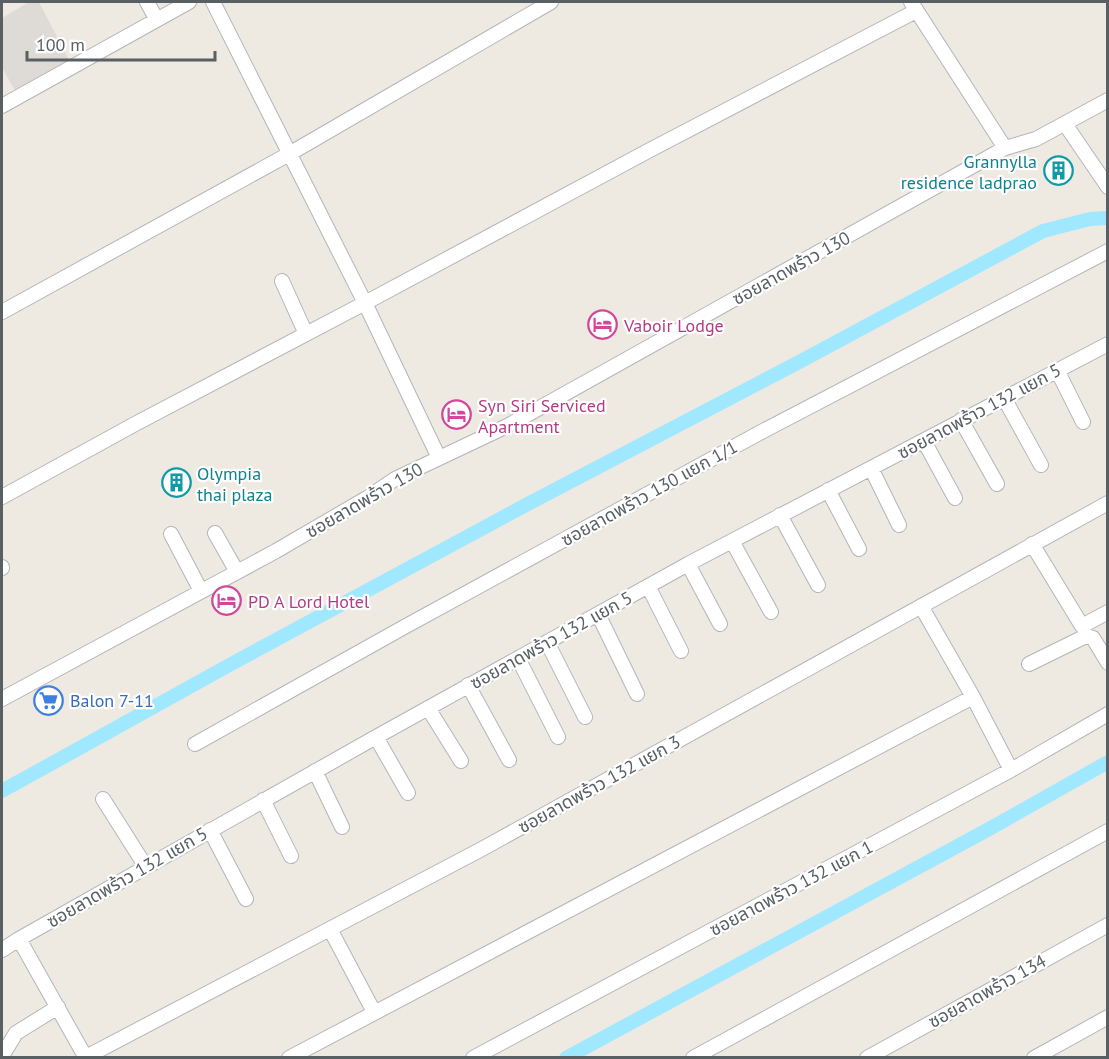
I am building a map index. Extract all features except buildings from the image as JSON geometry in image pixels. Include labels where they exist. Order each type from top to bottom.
[{"type":"street","points":[[147,2],[157,20]]},
{"type":"street","points":[[2,106],[157,20],[174,5],[189,2]]},
{"type":"street","points":[[213,2],[365,303],[439,458]]},
{"type":"street","points":[[2,312],[289,154],[551,2]]},
{"type":"street","points":[[2,497],[914,6],[1005,148]]},
{"type":"street","name":"ซอยลาดพร้าว 130","points":[[2,699],[276,551],[358,503],[395,478],[509,425],[1005,148],[1036,139],[1107,100]]},
{"type":"street","points":[[1065,124],[1107,187]]},
{"type":"street","name":"ซอยลาดพร้าว 130 แยก 1/1","points":[[195,744],[763,431],[1107,251]]},
{"type":"street","points":[[282,281],[306,334]]},
{"type":"street","name":"ซอยลาดพร้าว 132 แยก 5","points":[[2,950],[263,800],[688,564],[1057,370],[1106,347]]},
{"type":"street","points":[[1057,370],[1083,422]]},
{"type":"street","points":[[1004,398],[1041,465]]},
{"type":"street","points":[[962,420],[997,484]]},
{"type":"street","points":[[924,441],[956,498]]},
{"type":"street","points":[[871,468],[899,525]]},
{"type":"street","points":[[828,490],[859,549]]},
{"type":"street","name":"ซอยลาดพร้าว 132 แยก 3","points":[[86,1057],[500,839],[1107,503]]},
{"type":"street","points":[[780,515],[818,585]]},
{"type":"street","points":[[215,533],[237,572]]},
{"type":"street","points":[[171,534],[201,591]]},
{"type":"street","points":[[732,541],[771,612]]},
{"type":"street","points":[[1032,544],[1082,626],[1107,612]]},
{"type":"street","points":[[688,564],[720,624]]},
{"type":"street","points":[[648,586],[681,651]]},
{"type":"street","points":[[921,606],[1011,770]]},
{"type":"street","points":[[598,614],[637,694]]},
{"type":"street","points":[[1029,664],[1086,636],[1094,638],[1107,663]]},
{"type":"street","points":[[547,642],[585,717]]},
{"type":"street","points":[[518,658],[558,737]]},
{"type":"street","points":[[468,685],[509,759]]},
{"type":"street","points":[[289,1058],[973,698]]},
{"type":"street","points":[[428,708],[461,761]]},
{"type":"street","name":"ซอยลาดพร้าว 132 แยก 1","points":[[473,1058],[1011,770],[1107,714]]},
{"type":"street","points":[[376,737],[408,793]]},
{"type":"street","points":[[315,771],[342,827]]},
{"type":"street","points":[[103,799],[146,867]]},
{"type":"street","points":[[263,800],[291,856]]},
{"type":"street","points":[[210,830],[246,899]]},
{"type":"street","points":[[693,1058],[1107,831]]},
{"type":"street","name":"ซอยลาดพร้าว 134","points":[[867,1058],[1107,925]]},
{"type":"street","points":[[330,929],[374,1012]]},
{"type":"street","points":[[19,939],[86,1057]]},
{"type":"street","points":[[2,1056],[16,1033],[58,1007]]},
{"type":"street","points":[[1034,1058],[1107,1017]]},
{"type":"shaded area","points":[[29,2],[39,2],[69,60],[15,91],[2,67],[2,18]]},
{"type":"waterway","points":[[2,791],[524,506],[1043,231],[1090,219],[1108,218]]},
{"type":"waterway","points":[[566,1058],[1108,762]]},
{"type":"place","name":"Grannylla residence ladprao","points":[[1058,171]]},
{"type":"place","name":"Vaboir Lodge","points":[[603,325]]},
{"type":"place","name":"Syn Siri Serviced Apartment","points":[[457,415]]},
{"type":"place","name":"Olympia thai plaza","points":[[176,483]]},
{"type":"place","name":"PD A Lord Hotel","points":[[227,601]]},
{"type":"place","name":"Balon 7-11","points":[[49,700]]}]
